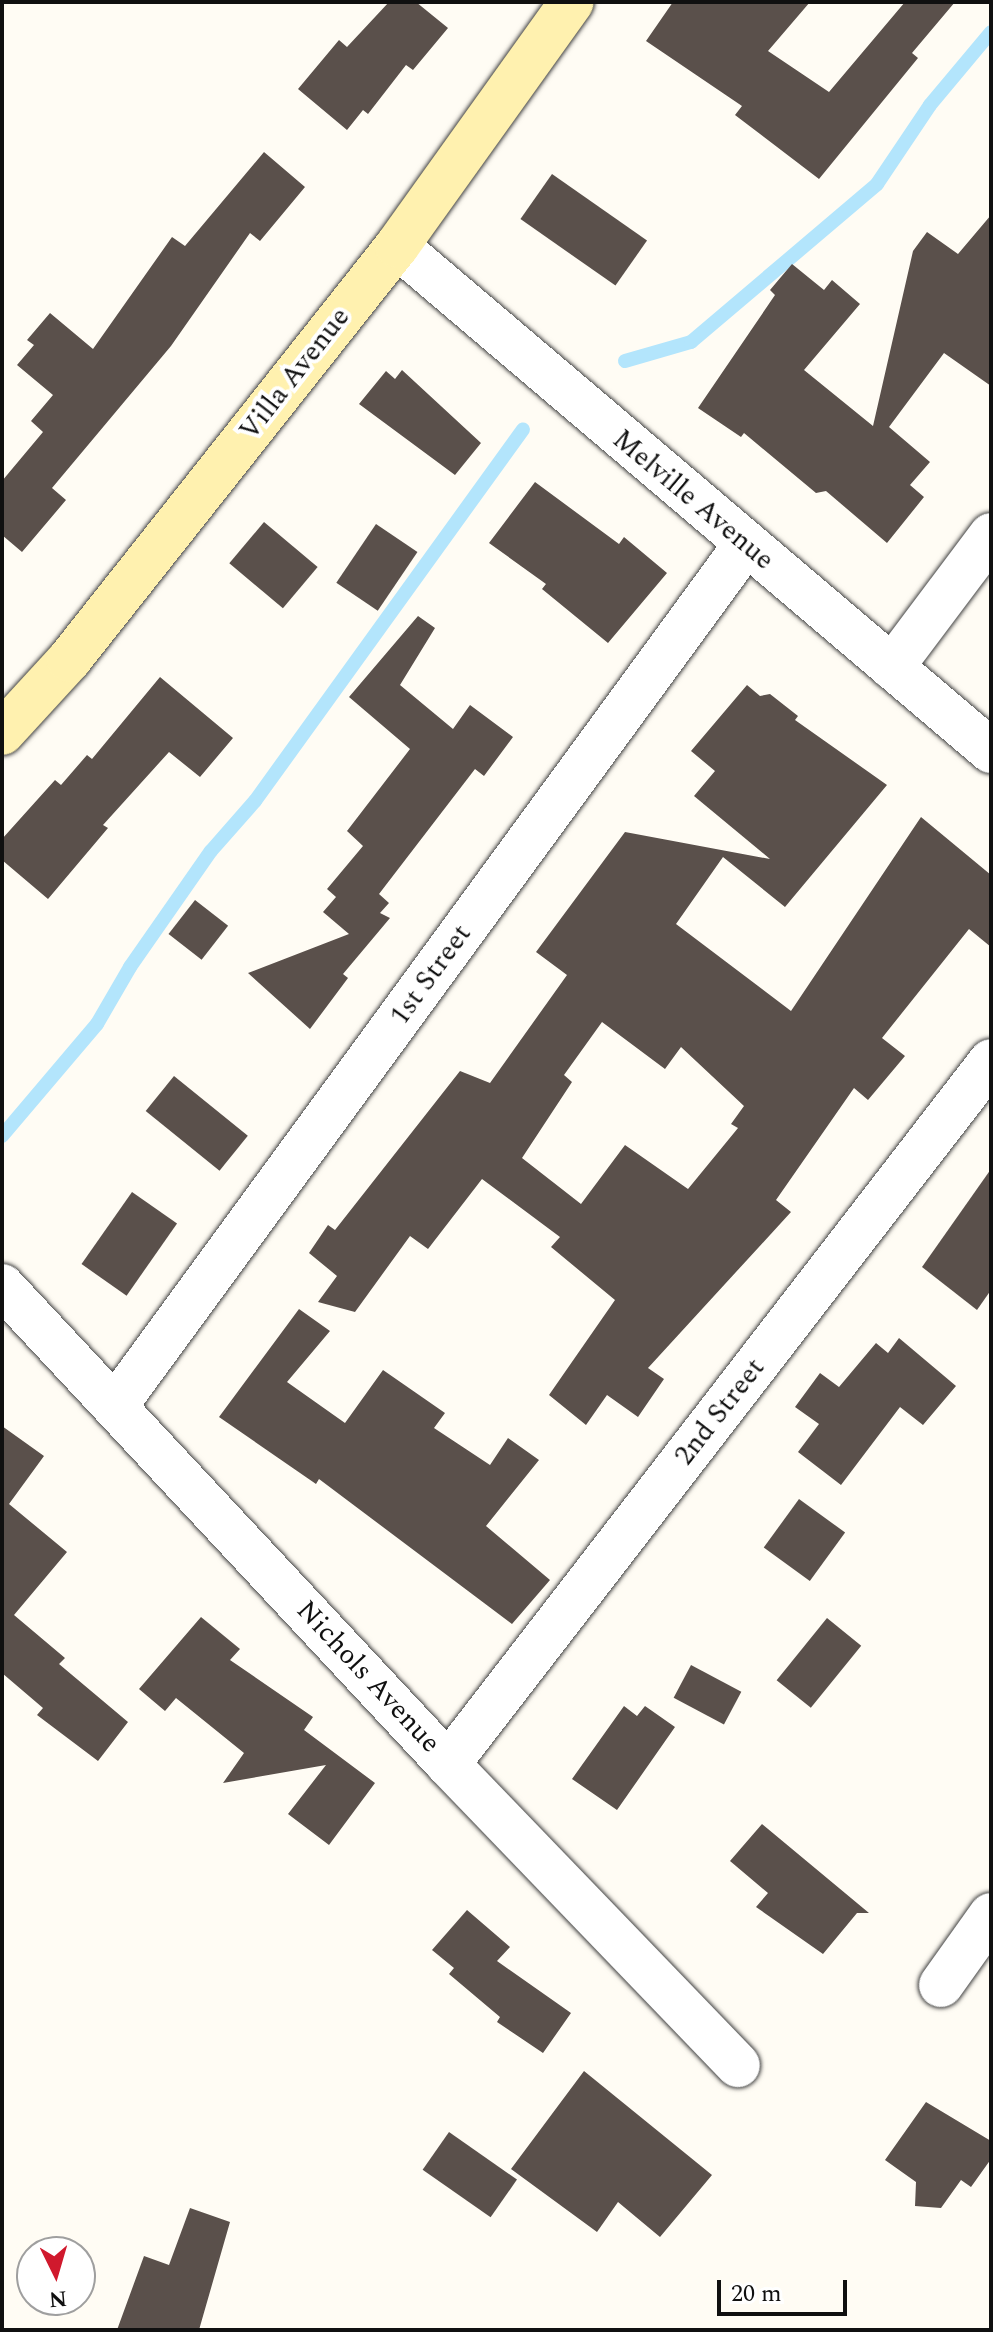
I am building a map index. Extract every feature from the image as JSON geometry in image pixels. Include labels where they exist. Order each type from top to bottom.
[{"type":"main road","name":"Villa Avenue","points":[[2,733],[69,660],[397,246],[569,3]]},
{"type":"street","name":"Melville Avenue","points":[[397,246],[991,751]]},
{"type":"street","points":[[892,667],[991,535]]},
{"type":"street","name":"1st Street","points":[[116,1405],[746,544]]},
{"type":"street","name":"2nd Street","points":[[448,1764],[991,1061]]},
{"type":"street","name":"Nichols Avenue","points":[[2,1286],[448,1764],[738,2065]]},
{"type":"street","points":[[941,1985],[991,1915]]},
{"type":"building","points":[[389,2],[416,2],[448,28],[413,70],[406,65],[368,114],[363,110],[347,130],[298,89],[339,40],[347,47]]},
{"type":"building","points":[[673,2],[810,2],[768,51],[829,92],[905,2],[955,2],[912,53],[918,58],[819,179],[735,115],[742,106],[646,41]]},
{"type":"building","points":[[264,152],[305,187],[260,241],[250,233],[171,346],[52,488],[66,500],[22,552],[2,535],[2,481],[43,432],[31,421],[53,395],[17,365],[34,345],[27,340],[50,313],[93,349],[172,237],[185,246]]},
{"type":"building","points":[[552,174],[647,241],[615,286],[520,219]]},
{"type":"building","points":[[991,215],[991,386],[944,353],[889,427],[930,462],[910,485],[924,497],[887,543],[826,491],[816,493],[744,433],[741,437],[698,408],[775,295],[770,290],[792,264],[824,290],[832,280],[860,304],[804,370],[873,426],[913,251],[927,232],[958,254]]},
{"type":"building","points":[[402,370],[481,443],[455,475],[359,404],[386,371],[395,379]]},
{"type":"building","points":[[535,482],[619,544],[624,537],[667,573],[608,643],[542,589],[546,584],[489,543]]},
{"type":"building","points":[[264,522],[318,567],[283,608],[229,563]]},
{"type":"building","points":[[376,524],[417,552],[378,611],[336,583]]},
{"type":"building","points":[[418,616],[435,628],[400,685],[453,729],[470,705],[513,737],[484,776],[475,769],[379,894],[389,903],[380,913],[390,918],[343,974],[348,978],[310,1029],[248,973],[349,934],[323,912],[336,897],[327,889],[363,846],[347,831],[410,749],[349,697]]},
{"type":"building","points":[[160,677],[233,738],[200,777],[169,752],[103,825],[108,828],[48,899],[2,860],[2,839],[55,780],[61,785],[87,755],[92,759]]},
{"type":"building","points":[[747,685],[760,696],[770,694],[798,716],[795,720],[887,785],[785,907],[723,857],[676,924],[791,1011],[921,817],[991,875],[991,947],[969,929],[882,1038],[905,1056],[868,1100],[854,1088],[776,1200],[791,1212],[648,1368],[664,1379],[638,1417],[607,1395],[586,1425],[549,1395],[615,1300],[551,1247],[560,1237],[482,1179],[428,1249],[410,1236],[355,1312],[318,1302],[337,1276],[309,1253],[328,1225],[335,1230],[460,1071],[490,1083],[567,975],[536,952],[625,832],[770,859],[694,796],[715,771],[691,751]],"holes":[[[602,1022],[665,1069],[681,1047],[744,1106],[731,1124],[738,1128],[688,1189],[625,1145],[581,1204],[522,1158],[572,1082],[564,1075]]]},
{"type":"building","points":[[195,900],[228,926],[202,960],[169,934]]},
{"type":"building","points":[[174,1076],[248,1136],[220,1171],[146,1111]]},
{"type":"building","points":[[991,1169],[991,1290],[977,1310],[922,1267]]},
{"type":"building","points":[[132,1192],[177,1224],[127,1296],[82,1264]]},
{"type":"building","points":[[299,1309],[330,1331],[287,1382],[345,1423],[383,1370],[445,1413],[434,1428],[490,1465],[508,1438],[539,1460],[486,1526],[550,1580],[512,1624],[319,1479],[316,1484],[219,1417]]},
{"type":"building","points":[[899,1338],[956,1386],[923,1425],[900,1407],[841,1485],[798,1452],[819,1424],[795,1407],[820,1373],[839,1387],[876,1343],[888,1353]]},
{"type":"building","points":[[2,1426],[44,1456],[9,1504],[67,1552],[14,1615],[65,1658],[59,1664],[128,1722],[98,1761],[37,1715],[43,1708],[2,1673]]},
{"type":"building","points":[[799,1499],[845,1533],[810,1581],[764,1548]]},
{"type":"building","points":[[201,1617],[240,1649],[230,1660],[313,1717],[304,1730],[375,1783],[329,1845],[288,1814],[326,1765],[223,1783],[244,1753],[176,1698],[165,1711],[139,1689]]},
{"type":"building","points":[[827,1618],[861,1646],[811,1708],[777,1680]]},
{"type":"building","points":[[691,1665],[741,1692],[724,1724],[674,1698]]},
{"type":"building","points":[[624,1706],[637,1716],[645,1706],[675,1727],[617,1810],[572,1779]]},
{"type":"building","points":[[762,1824],[869,1913],[857,1913],[823,1954],[756,1907],[768,1893],[730,1861]]},
{"type":"building","points":[[467,1910],[510,1947],[497,1961],[571,2013],[543,2053],[497,2022],[500,2017],[449,1974],[454,1968],[432,1950]]},
{"type":"building","points":[[584,2071],[712,2175],[660,2237],[618,2202],[597,2232],[511,2169]]},
{"type":"building","points":[[926,2102],[991,2141],[991,2159],[971,2187],[961,2180],[941,2208],[915,2206],[916,2182],[885,2160]]},
{"type":"building","points":[[449,2132],[517,2180],[491,2217],[423,2170]]},
{"type":"building","points":[[190,2208],[230,2222],[199,2330],[117,2330],[144,2256],[169,2265]]},
{"type":"waterway","points":[[625,361],[691,342],[877,184],[930,105],[991,32]]},
{"type":"waterway","points":[[2,1136],[97,1024],[130,967],[211,851],[255,801],[523,429]]}]
